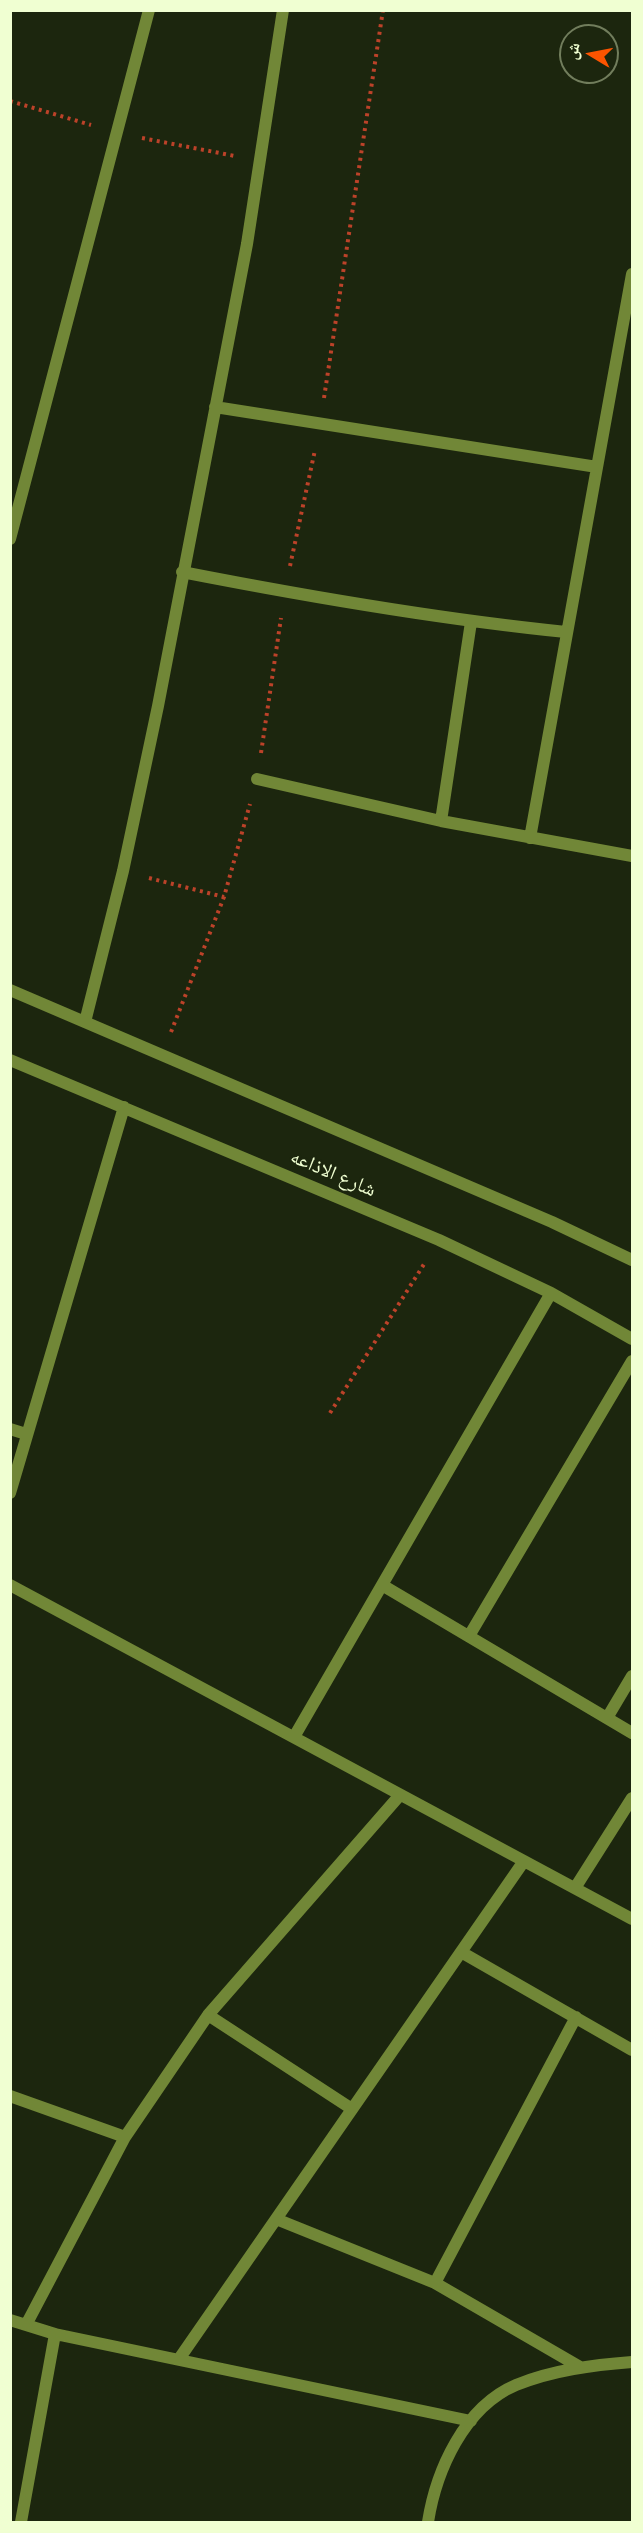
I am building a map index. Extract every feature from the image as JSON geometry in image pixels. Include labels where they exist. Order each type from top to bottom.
[{"type":"street","points":[[10,539],[149,10]]},
{"type":"street","points":[[85,1022],[123,871],[158,706],[247,244],[283,10]]},
{"type":"street","points":[[530,838],[633,274]]},
{"type":"street","points":[[215,407],[597,467]]},
{"type":"street","points":[[182,572],[285,592],[471,622],[566,632]]},
{"type":"street","points":[[441,821],[471,622]]},
{"type":"street","points":[[257,779],[441,821],[633,856]]},
{"type":"street","points":[[10,990],[530,1213],[633,1260]]},
{"type":"street","name":"شارع الاذاعه","points":[[10,1060],[439,1240],[551,1293],[633,1339]]},
{"type":"street","points":[[10,1494],[124,1107]]},
{"type":"street","points":[[294,1737],[551,1293]]},
{"type":"street","points":[[469,1636],[633,1361]]},
{"type":"street","points":[[10,1429],[26,1434]]},
{"type":"street","points":[[10,1585],[633,1919]]},
{"type":"street","points":[[382,1585],[633,1733]]},
{"type":"street","points":[[607,1718],[633,1676]]},
{"type":"street","points":[[26,2325],[125,2137],[208,2015],[400,1795]]},
{"type":"street","points":[[575,1888],[633,1798]]},
{"type":"street","points":[[179,2359],[524,1861]]},
{"type":"street","points":[[461,1952],[633,2050]]},
{"type":"street","points":[[208,2015],[352,2109]]},
{"type":"street","points":[[435,2283],[576,2017]]},
{"type":"street","points":[[10,2096],[125,2137]]},
{"type":"street","points":[[276,2219],[435,2283],[580,2367]]},
{"type":"street","points":[[10,2320],[55,2334],[471,2421]]},
{"type":"street","points":[[21,2523],[55,2334]]},
{"type":"street","points":[[428,2523],[432,2497],[447,2457],[471,2421],[491,2401],[515,2385],[580,2367],[633,2362]]},
{"type":"path","points":[[162,1055],[224,897],[257,779],[285,592],[321,423],[383,10]]},
{"type":"path","points":[[10,101],[117,133],[260,161]]},
{"type":"path","points":[[123,871],[224,897]]},
{"type":"path","points":[[330,1413],[439,1240]]}]
